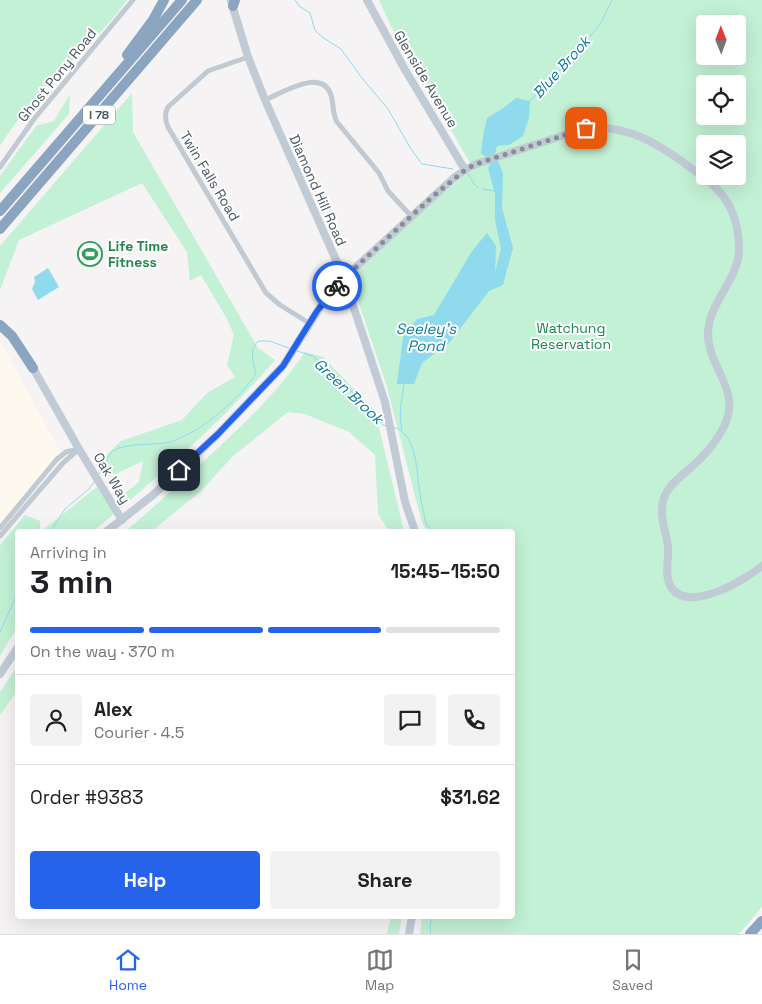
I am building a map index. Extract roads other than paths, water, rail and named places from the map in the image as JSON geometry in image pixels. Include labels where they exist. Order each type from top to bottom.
[{"type":"highway","points":[[87,110],[100,88],[153,20],[164,0]]},
{"type":"highway","name":"I 78","points":[[0,211],[182,0]]},
{"type":"highway","name":"I 78","points":[[0,229],[198,0]]},
{"type":"highway","points":[[0,325],[12,336],[33,368]]},
{"type":"highway","points":[[750,934],[762,921]]},
{"type":"highway","points":[[759,934],[762,931]]},
{"type":"main road","name":"Glenside Avenue","points":[[367,0],[404,68],[465,170]]},
{"type":"main road","name":"Diamond Hill Road","points":[[233,2],[248,57],[344,278],[381,391],[405,502],[414,529]]},
{"type":"main road","points":[[110,529],[153,495],[218,434],[258,393],[290,355],[324,300],[344,278],[411,216],[465,170],[483,162],[586,128],[611,128],[635,134],[656,143],[716,188],[727,200],[736,229],[738,254],[734,271],[714,307],[710,317],[708,333],[713,357],[727,390],[729,411],[722,429],[706,452],[669,488],[664,498],[662,509],[668,547],[668,578],[676,593],[685,597],[695,598],[741,581],[762,566]]},
{"type":"main road","name":"Oak Way","points":[[33,368],[122,520]]},
{"type":"main road","points":[[0,674],[15,652]]},
{"type":"main road","points":[[409,934],[412,919]]},
{"type":"street","name":"Ghost Pony Road","points":[[0,167],[34,119],[133,0]]},
{"type":"street","name":"Twin Falls Road","points":[[248,57],[208,71],[168,107],[165,115],[166,123],[266,293],[280,305],[310,323]]},
{"type":"street","points":[[266,100],[306,83],[318,83],[325,86],[332,97],[333,113],[337,122],[379,172],[388,191],[411,216]]},
{"type":"street","points":[[0,528],[58,459],[66,452],[80,449]]},
{"type":"street","points":[[0,536],[63,463],[80,449]]},
{"type":"water","name":"Seeley's Pond","points":[[516,98],[530,101],[529,118],[523,136],[509,145],[497,146],[495,154],[503,173],[502,208],[513,248],[503,285],[489,291],[450,342],[422,363],[414,384],[397,384],[403,337],[417,319],[434,315],[472,251],[487,233],[496,246],[495,272],[501,249],[495,220],[495,194],[488,168],[490,164],[487,157],[481,154],[483,136],[487,118]]},
{"type":"water","points":[[48,268],[59,287],[38,300],[32,289],[35,282],[34,277]]},
{"type":"waterway","points":[[295,0],[299,6],[310,13],[315,30],[322,37],[341,49],[388,109],[422,164],[453,169]]},
{"type":"waterway","name":"Blue Brook","points":[[528,103],[572,58],[601,23],[612,0]]},
{"type":"waterway","points":[[468,173],[474,184],[478,187]]},
{"type":"waterway","points":[[482,189],[494,191]]},
{"type":"waterway","name":"Green Brook","points":[[99,474],[113,451],[125,446],[157,444],[182,438],[206,423],[229,405],[256,374],[253,348],[258,341],[270,341],[291,349]]},
{"type":"waterway","name":"Green Brook","points":[[297,351],[313,356],[337,376],[386,426]]},
{"type":"waterway","name":"Blue Brook","points":[[402,430],[400,413],[404,384]]},
{"type":"waterway","name":"Green Brook","points":[[393,427],[401,431],[411,445],[426,524],[430,529]]},
{"type":"waterway","name":"Green Brook","points":[[52,529],[65,509],[89,489],[94,482]]},
{"type":"waterway","name":"Green Brook","points":[[0,632],[15,599]]},
{"type":"waterway","name":"Green Brook","points":[[431,919],[431,934]]},
{"type":"place","name":"Life Time Fitness","points":[[90,254]]},
{"type":"park label","name":"Watchung Reservation","points":[[571,336]]}]
